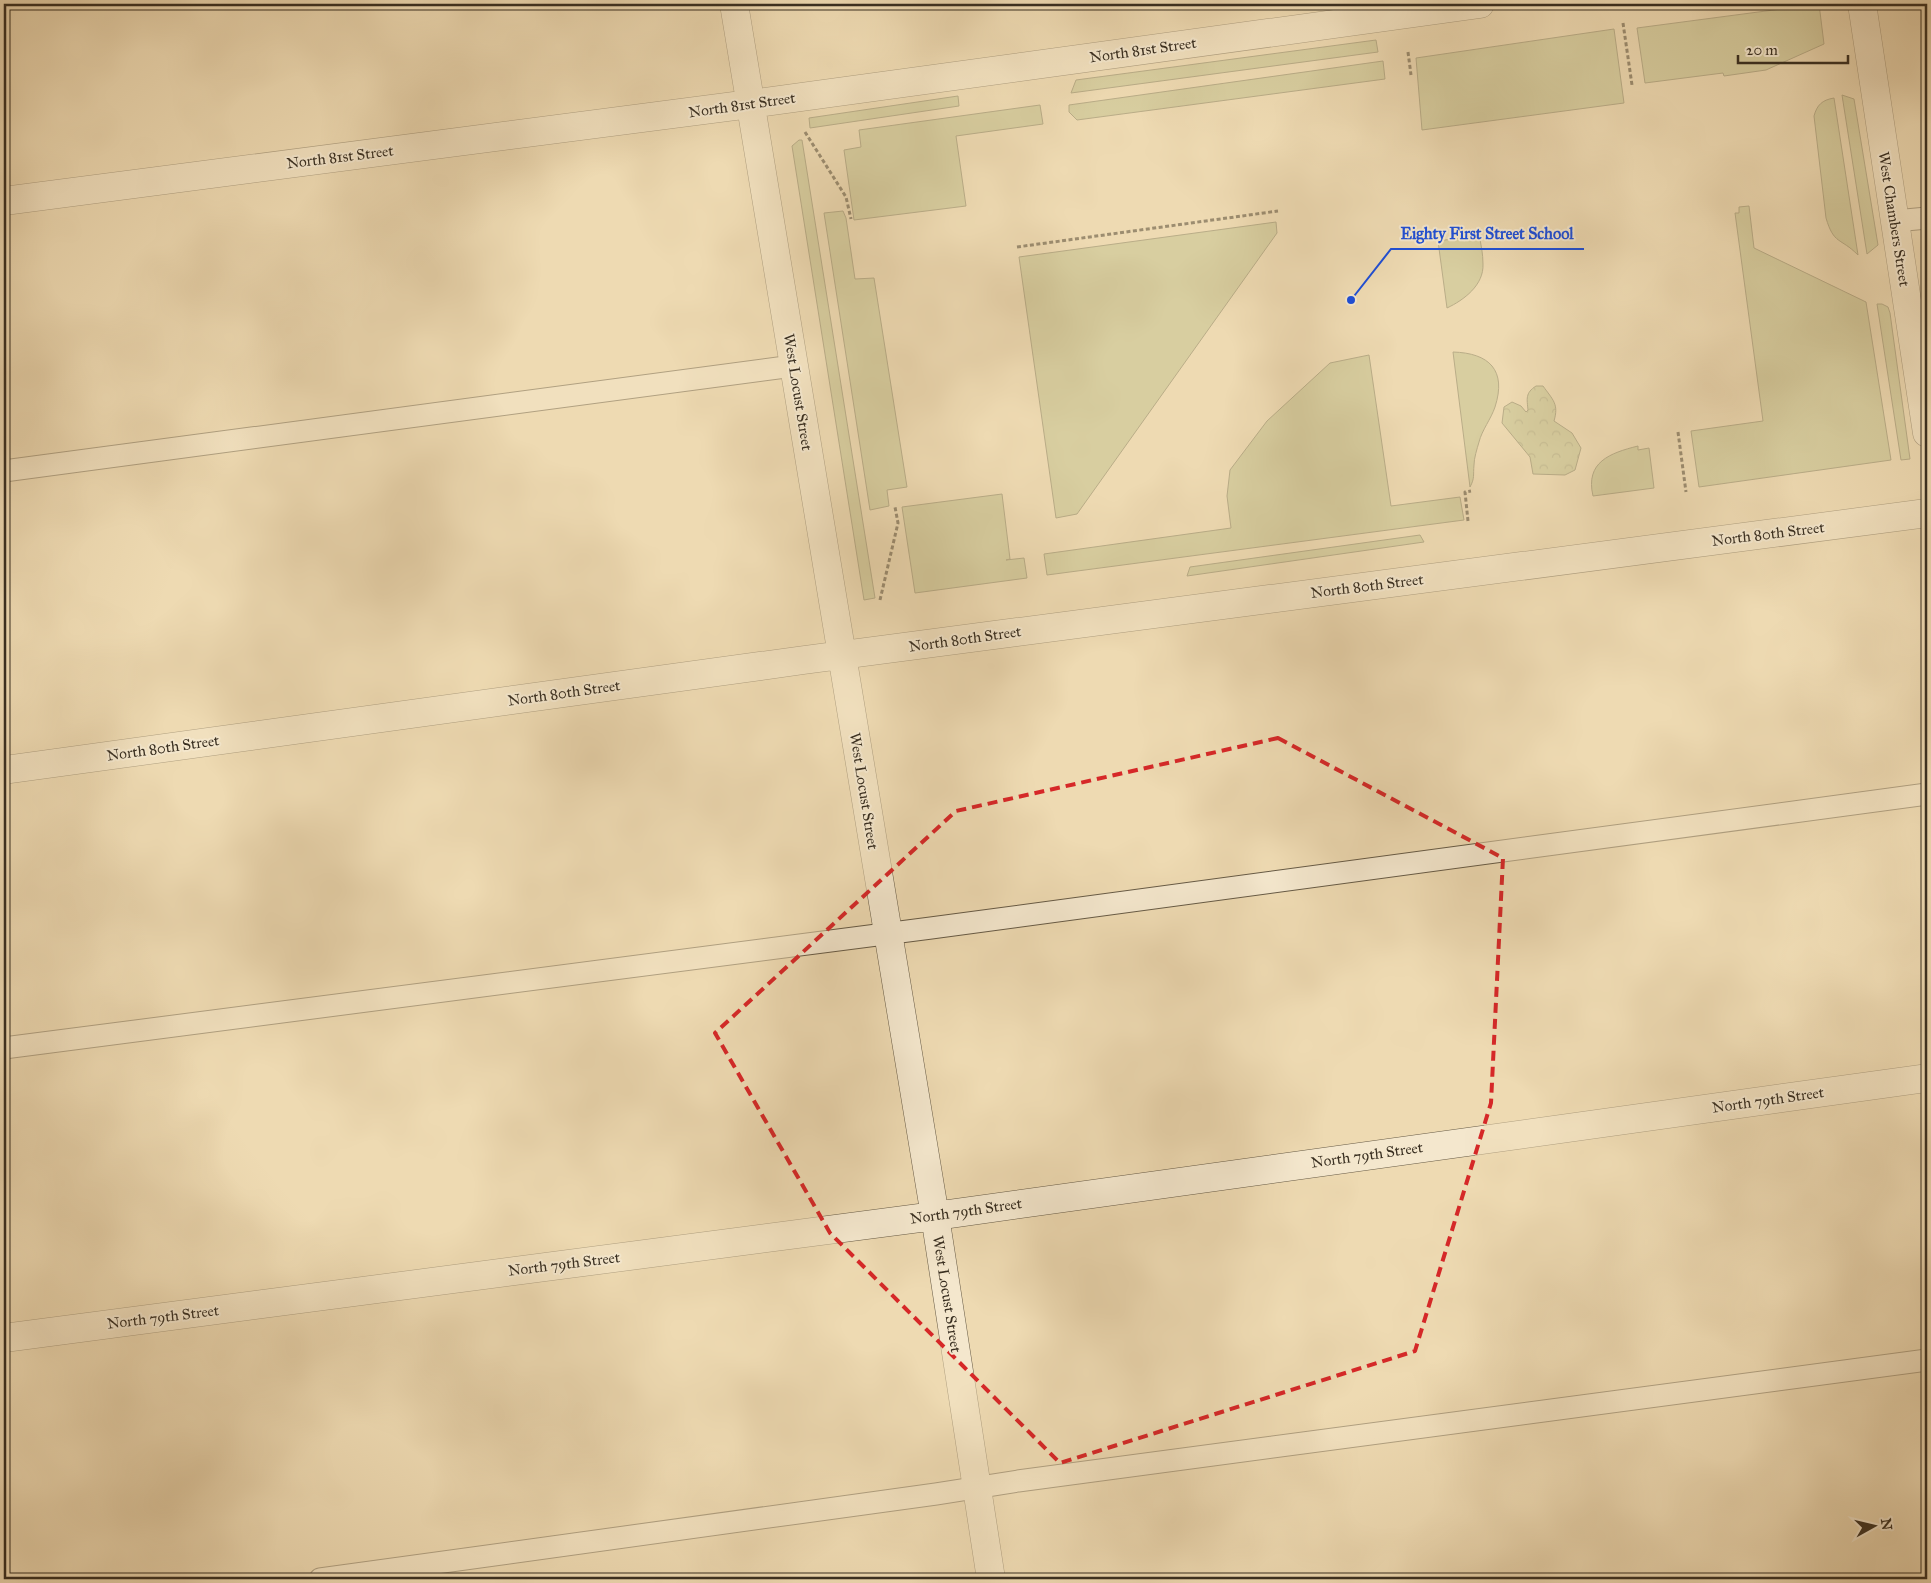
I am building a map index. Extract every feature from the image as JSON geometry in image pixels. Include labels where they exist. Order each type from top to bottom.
[{"type":"street","name":"West Locust Street","points":[[734,4],[935,1216],[990,1579]]},
{"type":"street","name":"North 81st Street","points":[[4,201],[750,104],[1480,4]]},
{"type":"street","name":"West Chambers Street","points":[[1862,4],[1927,434]]},
{"type":"street","name":"North 80th Street","points":[[4,770],[842,656],[1927,513]]},
{"type":"street","name":"North 79th Street","points":[[4,1338],[935,1216],[1927,1078]]},
{"type":"lane","points":[[1895,222],[1927,218]]},
{"type":"lane","points":[[4,471],[794,366]]},
{"type":"lane","points":[[4,1048],[888,933],[1927,794]]},
{"type":"lane","points":[[320,1579],[976,1489],[1028,1480],[1927,1360]]},
{"type":"path","points":[[1623,24],[1632,85]]},
{"type":"path","points":[[1408,52],[1411,75]]},
{"type":"path","points":[[805,132],[846,197],[851,219]]},
{"type":"path","points":[[1017,247],[1278,210]]},
{"type":"path","points":[[1678,432],[1686,492]]},
{"type":"path","points":[[1468,521],[1464,492],[1471,491]]},
{"type":"path","points":[[880,600],[898,523],[896,507]]},
{"type":"highlighted area","points":[[1278,738],[1503,858],[1491,1103],[1415,1351],[1060,1463],[830,1233],[715,1033],[956,811]]},
{"type":"green space","points":[[1819,4],[1824,44],[1766,70],[1724,76],[1723,73],[1645,83],[1637,28]]},
{"type":"green space","points":[[1614,29],[1624,103],[1422,130],[1416,58]]},
{"type":"green space","points":[[1376,40],[1378,52],[1071,93],[1076,80]]},
{"type":"green space","points":[[1383,61],[1385,79],[1077,120],[1069,112],[1069,105]]},
{"type":"green space","points":[[1842,95],[1854,99],[1878,245],[1867,254]]},
{"type":"green space","points":[[958,96],[959,106],[810,128],[809,118]]},
{"type":"green space","points":[[1834,98],[1858,255],[1835,237],[1826,218],[1814,116],[1821,104],[1826,100]]},
{"type":"green space","points":[[1040,105],[1043,124],[956,136],[966,206],[854,220],[844,150],[861,147],[859,130]]},
{"type":"green space","points":[[799,140],[802,140],[875,598],[864,600],[792,146]]},
{"type":"green space","points":[[1749,206],[1754,248],[1866,302],[1891,460],[1699,487],[1691,431],[1763,421],[1735,213],[1739,213],[1739,207]]},
{"type":"green space","points":[[843,211],[846,218],[855,279],[874,278],[907,487],[887,490],[889,506],[870,510],[824,213]]},
{"type":"green space","points":[[1276,222],[1277,233],[1077,514],[1056,518],[1019,257]]},
{"type":"green space","points":[[1479,235],[1483,260],[1480,279],[1472,291],[1460,301],[1447,308],[1438,241]]},
{"type":"green space","points":[[1877,304],[1888,307],[1890,313],[1910,459],[1901,460]]},
{"type":"green space","points":[[1453,352],[1466,353],[1485,360],[1492,366],[1499,383],[1495,407],[1482,433],[1474,462],[1473,479],[1470,487]]},
{"type":"green space","points":[[1369,355],[1391,506],[1460,497],[1464,520],[1047,575],[1044,554],[1231,528],[1227,496],[1230,470],[1267,421],[1330,363]]},
{"type":"green space","points":[[1536,386],[1543,386],[1550,395],[1556,410],[1554,421],[1572,433],[1581,448],[1575,470],[1565,475],[1533,474],[1530,457],[1502,423],[1504,407],[1512,402],[1521,406],[1526,412],[1528,410],[1528,394]]},
{"type":"green space","points":[[1638,446],[1638,450],[1649,448],[1654,488],[1593,496],[1591,484],[1596,467],[1609,456]]},
{"type":"green space","points":[[1002,494],[1010,559],[1006,560],[1024,558],[1027,578],[915,593],[902,507]]},
{"type":"green space","points":[[1420,535],[1424,542],[1187,576],[1190,567]]},
{"type":"place","name":"Eighty First Street School","points":[[1351,300]]}]
